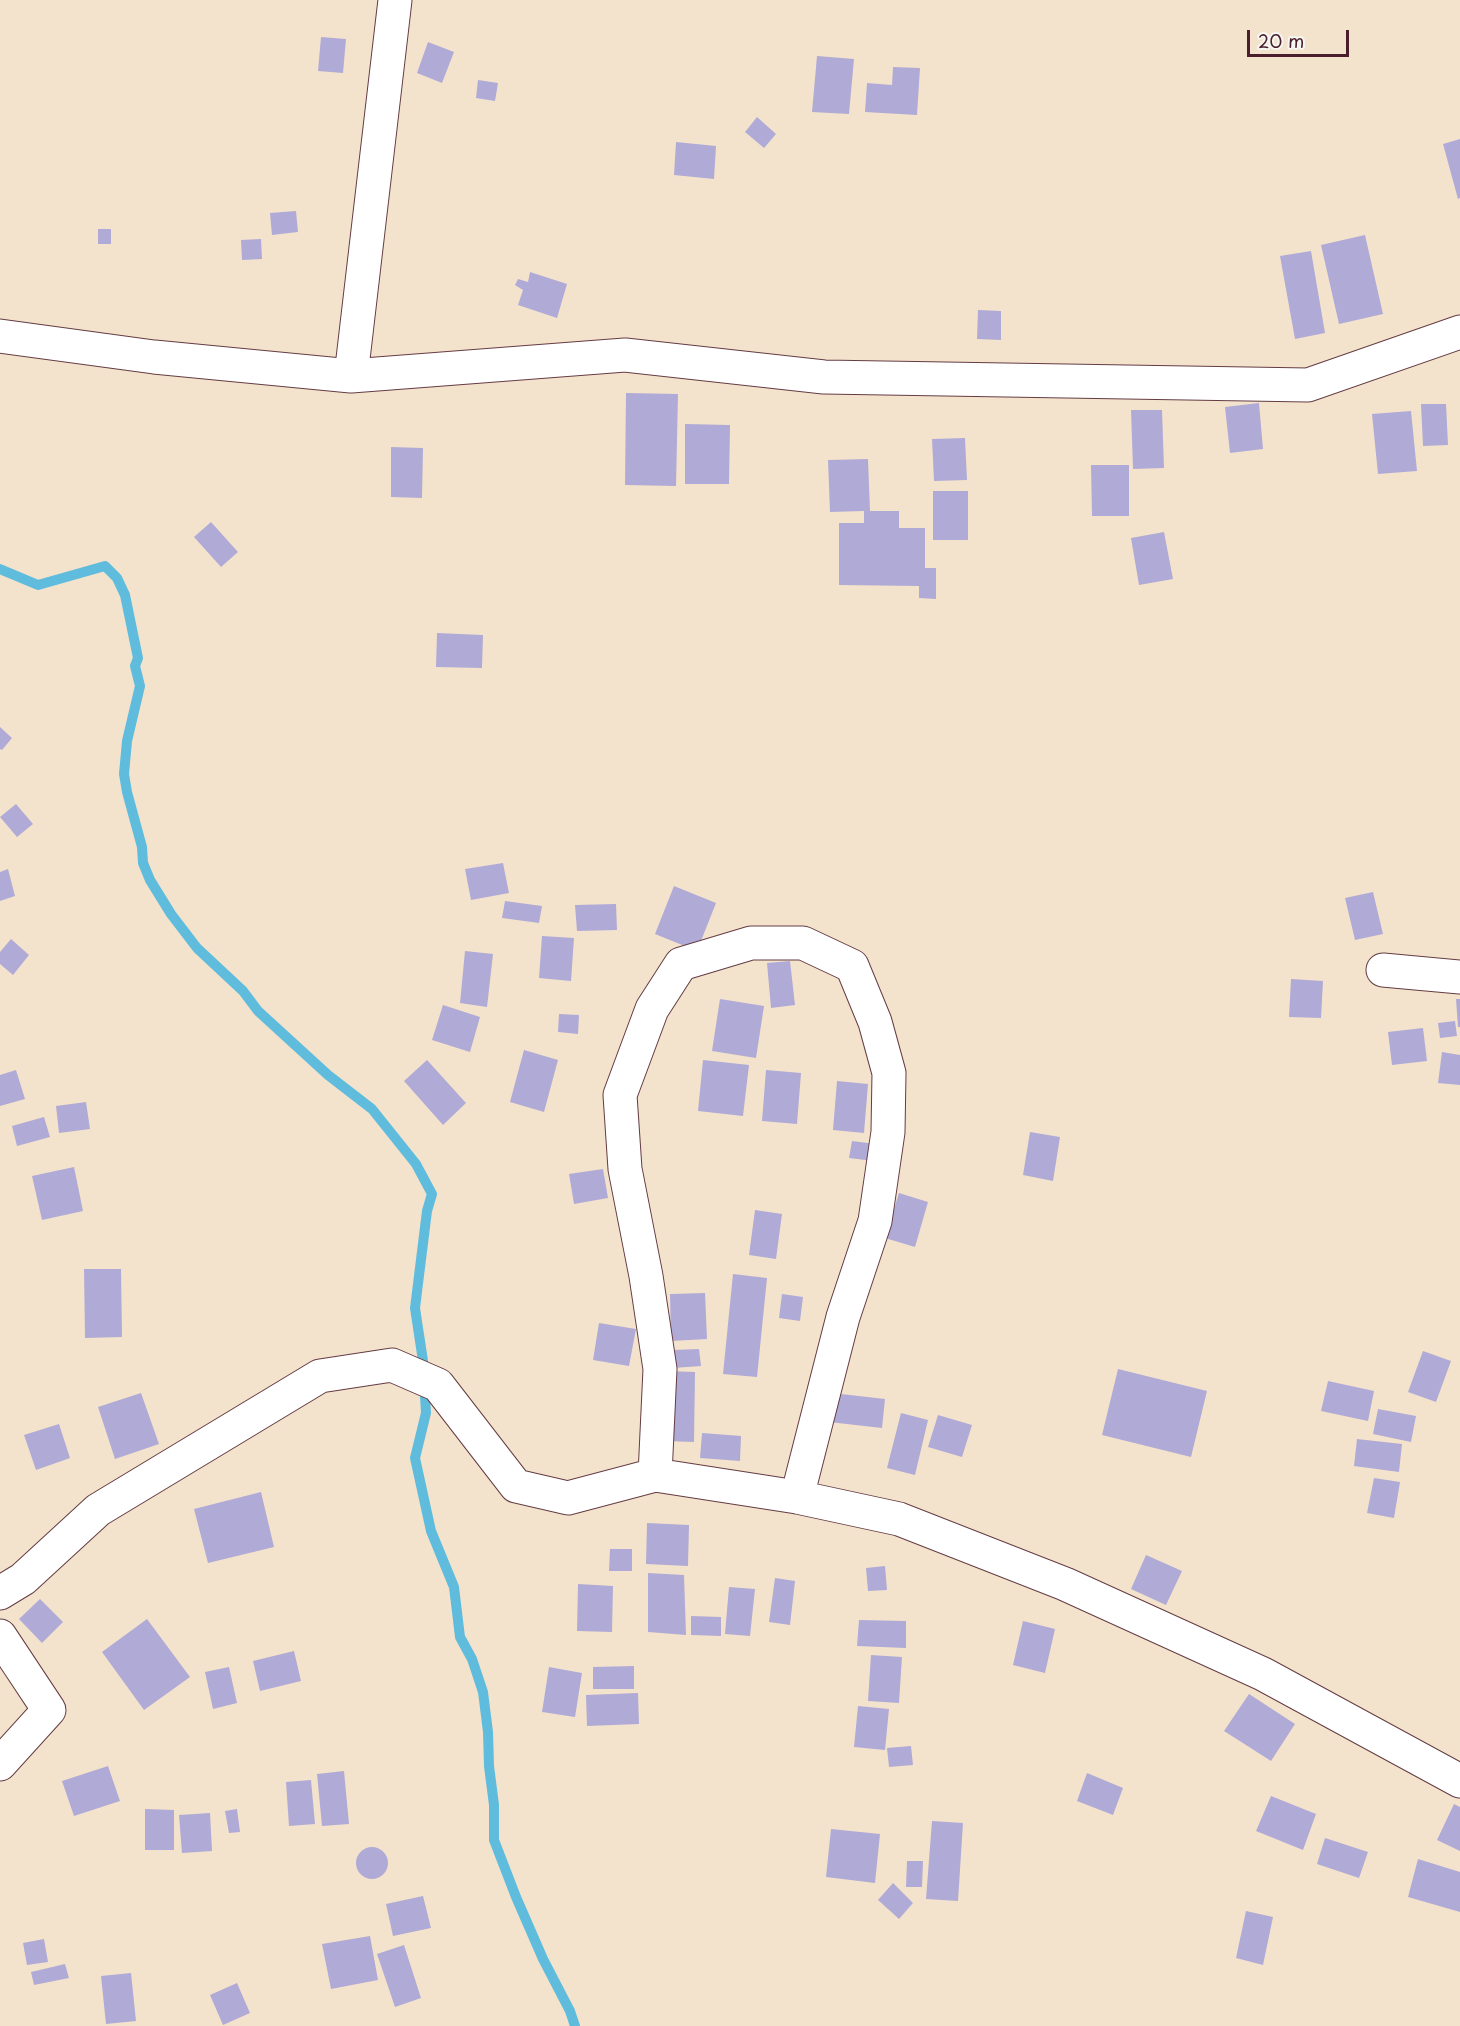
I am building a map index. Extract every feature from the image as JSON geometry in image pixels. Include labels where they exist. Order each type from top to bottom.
[{"type":"street","points":[[351,376],[394,0]]},
{"type":"street","points":[[0,336],[154,357],[351,376],[625,355],[824,377],[1308,385],[1460,332]]},
{"type":"street","points":[[655,1475],[660,1369],[646,1276],[625,1168],[620,1095],[652,1009],[681,964],[751,943],[803,943],[852,966],[875,1022],[889,1073],[888,1132],[875,1221],[843,1317],[797,1497]]},
{"type":"street","points":[[1383,970],[1460,977]]},
{"type":"street","points":[[0,1593],[23,1579],[98,1510],[320,1376],[392,1365],[438,1385],[516,1486],[568,1498],[655,1475],[797,1497],[899,1519],[1065,1584],[1263,1674],[1460,1781]]},
{"type":"street","points":[[0,1636],[49,1710],[0,1764]]},
{"type":"building","points":[[321,37],[346,39],[343,73],[318,71]]},
{"type":"building","points":[[428,42],[454,52],[442,83],[417,73]]},
{"type":"building","points":[[817,56],[854,59],[849,114],[812,112]]},
{"type":"building","points":[[893,67],[920,68],[917,115],[865,112],[867,83],[892,85]]},
{"type":"building","points":[[478,80],[498,83],[495,101],[476,98]]},
{"type":"building","points":[[757,117],[776,134],[764,148],[745,132]]},
{"type":"building","points":[[1460,139],[1460,198],[1458,199],[1443,144]]},
{"type":"building","points":[[676,142],[716,146],[714,179],[674,175]]},
{"type":"building","points":[[296,211],[298,232],[272,235],[270,213]]},
{"type":"building","points":[[98,229],[111,229],[111,244],[98,244]]},
{"type":"building","points":[[1365,235],[1383,314],[1339,324],[1321,245]]},
{"type":"building","points":[[261,239],[262,259],[242,260],[241,240]]},
{"type":"building","points":[[1311,251],[1325,333],[1295,339],[1280,256]]},
{"type":"building","points":[[530,272],[567,284],[557,318],[518,305],[523,290],[515,285],[518,279],[528,282]]},
{"type":"building","points":[[978,310],[1001,311],[1001,340],[977,339]]},
{"type":"building","points":[[626,393],[678,394],[676,486],[625,485]]},
{"type":"building","points":[[1259,403],[1263,449],[1230,453],[1225,407]]},
{"type":"building","points":[[1421,404],[1446,404],[1448,445],[1423,446]]},
{"type":"building","points":[[1131,410],[1162,410],[1164,468],[1133,469]]},
{"type":"building","points":[[1411,411],[1417,471],[1378,474],[1372,414]]},
{"type":"building","points":[[685,424],[730,425],[729,484],[685,484]]},
{"type":"building","points":[[965,438],[967,480],[934,481],[932,439]]},
{"type":"building","points":[[391,447],[423,448],[422,498],[391,497]]},
{"type":"building","points":[[868,459],[870,511],[899,511],[899,528],[925,528],[925,568],[936,568],[936,599],[919,598],[919,586],[839,585],[839,523],[864,523],[864,511],[830,512],[828,460]]},
{"type":"building","points":[[1091,465],[1129,465],[1129,516],[1092,516]]},
{"type":"building","points":[[933,491],[968,491],[968,540],[933,540]]},
{"type":"building","points":[[211,522],[238,552],[221,567],[194,537]]},
{"type":"building","points":[[1164,532],[1173,579],[1139,585],[1131,538]]},
{"type":"building","points":[[437,633],[483,635],[482,668],[436,667]]},
{"type":"building","points":[[0,727],[12,738],[2,750],[0,749]]},
{"type":"building","points":[[16,804],[33,824],[17,837],[0,817]]},
{"type":"building","points":[[503,863],[509,893],[471,900],[465,869]]},
{"type":"building","points":[[8,869],[15,896],[0,901],[0,872]]},
{"type":"building","points":[[674,886],[716,903],[697,951],[655,934]]},
{"type":"building","points":[[1373,892],[1383,934],[1355,940],[1345,898]]},
{"type":"building","points":[[505,901],[542,906],[539,923],[502,918]]},
{"type":"building","points":[[616,904],[617,930],[577,931],[575,905]]},
{"type":"building","points":[[542,936],[574,938],[571,981],[539,978]]},
{"type":"building","points":[[11,939],[29,955],[13,975],[0,964],[0,952]]},
{"type":"building","points":[[465,951],[493,954],[487,1007],[460,1003]]},
{"type":"building","points":[[790,961],[795,1005],[771,1008],[767,963]]},
{"type":"building","points":[[1291,979],[1323,981],[1321,1018],[1289,1017]]},
{"type":"building","points":[[720,999],[764,1006],[756,1058],[712,1051]]},
{"type":"building","points":[[1456,999],[1460,999],[1460,1027],[1458,1027]]},
{"type":"building","points":[[443,1005],[480,1017],[470,1052],[432,1040]]},
{"type":"building","points":[[559,1014],[579,1015],[578,1034],[558,1032]]},
{"type":"building","points":[[1455,1021],[1457,1036],[1440,1038],[1438,1023]]},
{"type":"building","points":[[1423,1028],[1427,1061],[1392,1065],[1388,1032]]},
{"type":"building","points":[[524,1050],[558,1060],[544,1112],[510,1102]]},
{"type":"building","points":[[1442,1052],[1460,1055],[1460,1085],[1438,1083]]},
{"type":"building","points":[[427,1060],[466,1103],[443,1125],[404,1081]]},
{"type":"building","points":[[703,1060],[749,1065],[743,1116],[698,1111]]},
{"type":"building","points":[[16,1070],[25,1099],[0,1106],[0,1075]]},
{"type":"building","points":[[766,1070],[801,1073],[797,1124],[762,1121]]},
{"type":"building","points":[[837,1081],[868,1084],[864,1133],[833,1130]]},
{"type":"building","points":[[86,1102],[90,1129],[59,1133],[56,1106]]},
{"type":"building","points":[[44,1117],[50,1137],[17,1146],[12,1126]]},
{"type":"building","points":[[1030,1132],[1060,1137],[1053,1181],[1023,1175]]},
{"type":"building","points":[[852,1141],[876,1144],[874,1161],[849,1158]]},
{"type":"building","points":[[74,1167],[83,1211],[42,1220],[32,1176]]},
{"type":"building","points":[[603,1169],[608,1198],[574,1204],[569,1174]]},
{"type":"building","points":[[899,1193],[928,1202],[915,1247],[885,1238]]},
{"type":"building","points":[[755,1210],[782,1214],[776,1259],[749,1255]]},
{"type":"building","points":[[84,1269],[121,1269],[122,1337],[85,1338]]},
{"type":"building","points":[[733,1274],[767,1278],[757,1377],[723,1374]]},
{"type":"building","points":[[705,1293],[707,1339],[671,1341],[670,1294]]},
{"type":"building","points":[[782,1294],[803,1297],[800,1321],[779,1318]]},
{"type":"building","points":[[599,1323],[636,1329],[629,1366],[593,1360]]},
{"type":"building","points":[[699,1349],[701,1366],[673,1368],[672,1350]]},
{"type":"building","points":[[1423,1351],[1451,1361],[1436,1402],[1408,1392]]},
{"type":"building","points":[[1118,1369],[1207,1391],[1191,1457],[1102,1435]]},
{"type":"building","points":[[667,1371],[695,1372],[694,1442],[665,1441]]},
{"type":"building","points":[[1328,1381],[1374,1391],[1368,1421],[1321,1411]]},
{"type":"building","points":[[141,1393],[159,1444],[115,1459],[98,1407]]},
{"type":"building","points":[[832,1393],[885,1399],[882,1428],[829,1422]]},
{"type":"building","points":[[1378,1409],[1416,1416],[1411,1442],[1373,1434]]},
{"type":"building","points":[[901,1413],[928,1420],[915,1475],[887,1468]]},
{"type":"building","points":[[938,1415],[972,1425],[962,1457],[928,1447]]},
{"type":"building","points":[[59,1424],[70,1458],[36,1470],[24,1435]]},
{"type":"building","points":[[702,1433],[741,1436],[740,1461],[700,1458]]},
{"type":"building","points":[[1357,1439],[1402,1444],[1399,1472],[1354,1466]]},
{"type":"building","points":[[1374,1478],[1400,1482],[1394,1518],[1367,1513]]},
{"type":"building","points":[[261,1492],[274,1547],[208,1563],[194,1509]]},
{"type":"building","points":[[647,1523],[689,1525],[688,1566],[646,1564]]},
{"type":"building","points":[[610,1549],[632,1549],[632,1571],[609,1571]]},
{"type":"building","points":[[1146,1555],[1182,1571],[1166,1605],[1131,1589]]},
{"type":"building","points":[[885,1566],[887,1590],[868,1591],[866,1568]]},
{"type":"building","points":[[648,1573],[684,1575],[686,1635],[648,1632]]},
{"type":"building","points":[[775,1578],[795,1581],[790,1625],[769,1622]]},
{"type":"building","points":[[578,1584],[613,1586],[612,1632],[577,1631]]},
{"type":"building","points":[[729,1587],[755,1589],[750,1636],[725,1634]]},
{"type":"building","points":[[40,1599],[63,1622],[42,1643],[19,1619]]},
{"type":"building","points":[[691,1616],[721,1617],[721,1636],[691,1635]]},
{"type":"building","points":[[147,1619],[190,1677],[144,1710],[102,1652]]},
{"type":"building","points":[[859,1620],[906,1621],[906,1648],[857,1646]]},
{"type":"building","points":[[1023,1621],[1055,1629],[1045,1673],[1013,1665]]},
{"type":"building","points":[[294,1651],[301,1681],[260,1691],[253,1661]]},
{"type":"building","points":[[871,1655],[902,1657],[899,1703],[868,1701]]},
{"type":"building","points":[[634,1666],[634,1689],[593,1689],[593,1667]]},
{"type":"building","points":[[229,1667],[237,1703],[213,1709],[205,1672]]},
{"type":"building","points":[[549,1667],[582,1673],[575,1717],[542,1712]]},
{"type":"building","points":[[638,1693],[639,1724],[587,1726],[586,1695]]},
{"type":"building","points":[[1249,1694],[1295,1724],[1271,1761],[1224,1731]]},
{"type":"building","points":[[858,1706],[889,1709],[885,1750],[854,1747]]},
{"type":"building","points":[[911,1746],[913,1765],[889,1767],[887,1748]]},
{"type":"building","points":[[108,1766],[120,1801],[74,1816],[62,1781]]},
{"type":"building","points":[[344,1771],[349,1824],[322,1826],[317,1774]]},
{"type":"building","points":[[1087,1773],[1123,1788],[1113,1815],[1077,1801]]},
{"type":"building","points":[[311,1780],[315,1824],[289,1826],[286,1782]]},
{"type":"building","points":[[1271,1796],[1316,1814],[1303,1850],[1256,1831]]},
{"type":"building","points":[[1454,1804],[1460,1807],[1460,1851],[1437,1840]]},
{"type":"building","points":[[145,1809],[174,1810],[174,1850],[145,1850]]},
{"type":"building","points":[[237,1809],[240,1832],[229,1833],[225,1811]]},
{"type":"building","points":[[210,1813],[212,1851],[182,1853],[179,1815]]},
{"type":"building","points":[[932,1821],[963,1823],[958,1901],[926,1899]]},
{"type":"building","points":[[831,1829],[880,1834],[875,1883],[826,1877]]},
{"type":"building","points":[[1325,1838],[1368,1852],[1359,1878],[1317,1864]]},
{"type":"building","points":[[372,1847],[383,1852],[388,1863],[383,1874],[372,1879],[361,1874],[356,1863],[361,1852]]},
{"type":"building","points":[[1418,1859],[1460,1872],[1460,1912],[1408,1897]]},
{"type":"building","points":[[907,1861],[923,1861],[922,1887],[906,1887]]},
{"type":"building","points":[[893,1883],[913,1903],[899,1919],[878,1900]]},
{"type":"building","points":[[423,1896],[431,1928],[393,1936],[386,1904]]},
{"type":"building","points":[[1246,1911],[1273,1917],[1263,1965],[1236,1958]]},
{"type":"building","points":[[370,1936],[378,1980],[331,1989],[322,1944]]},
{"type":"building","points":[[44,1939],[48,1962],[27,1965],[23,1943]]},
{"type":"building","points":[[404,1945],[421,1998],[395,2007],[377,1954]]},
{"type":"building","points":[[65,1964],[69,1978],[34,1985],[31,1972]]},
{"type":"building","points":[[131,1973],[136,2021],[106,2024],[101,1976]]},
{"type":"building","points":[[237,1983],[250,2013],[223,2025],[210,1995]]},
{"type":"waterway","points":[[0,569],[38,585],[105,566],[117,578],[125,595],[138,658],[135,666],[140,686],[127,741],[124,774],[142,847],[143,863],[150,880],[171,914],[197,948],[243,991],[258,1011],[328,1075],[372,1109],[416,1164],[432,1194],[427,1211],[415,1308],[423,1361],[426,1413],[415,1458],[431,1531],[454,1587],[460,1637],[472,1659],[483,1692],[494,1805],[494,1840],[516,1897],[575,2026]]}]
